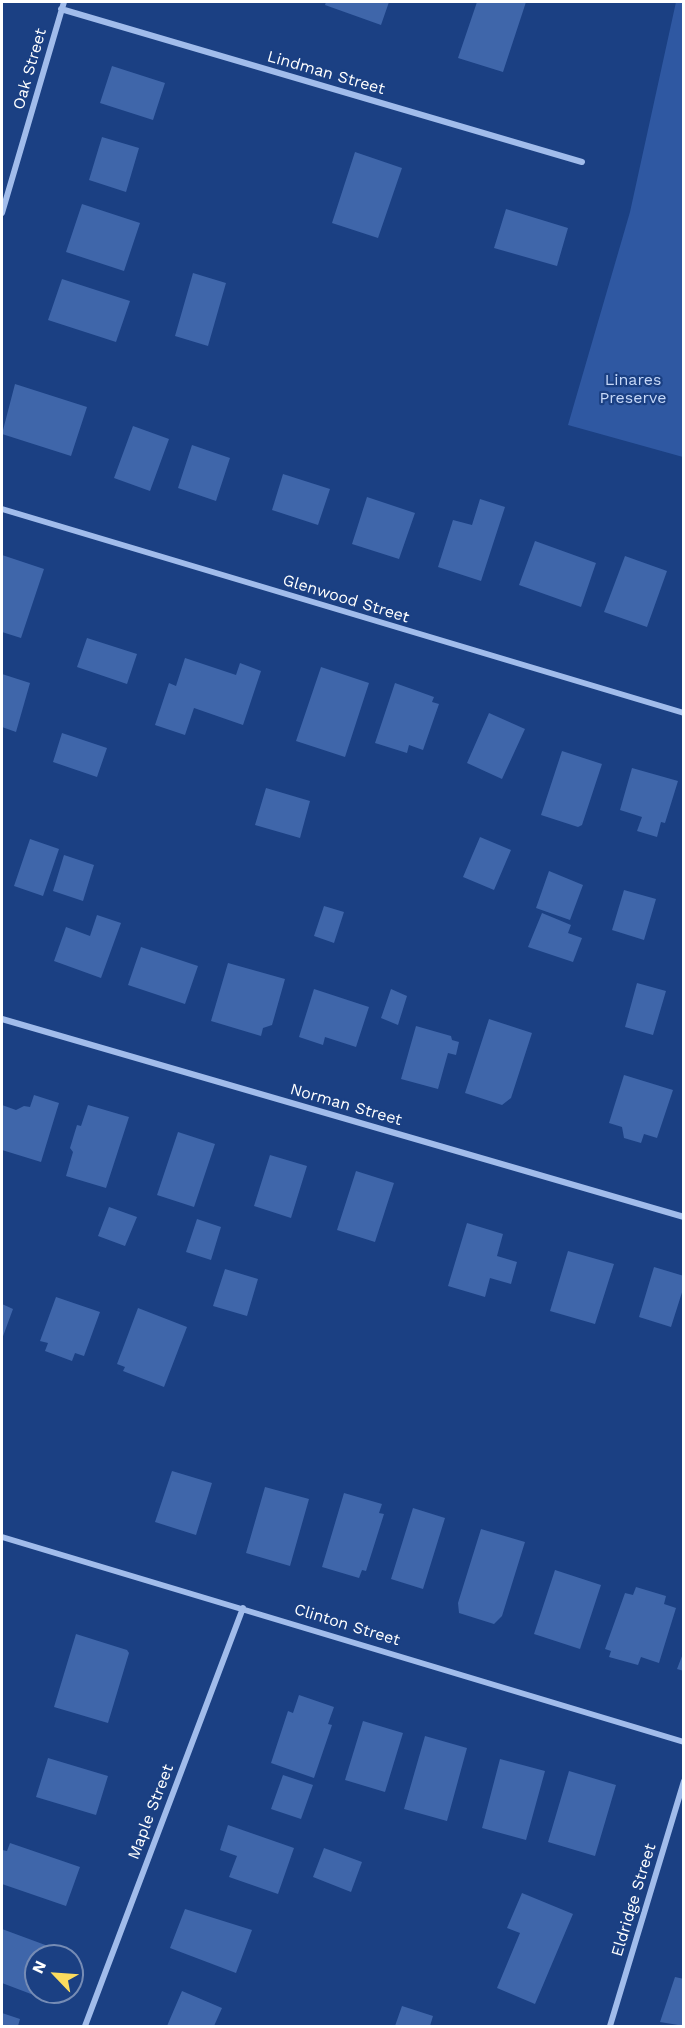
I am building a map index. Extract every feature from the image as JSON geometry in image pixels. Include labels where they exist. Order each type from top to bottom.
[{"type":"street","name":"Oak Street","points":[[2,213],[64,2]]},
{"type":"street","name":"Lindman Street","points":[[61,9],[582,162]]},
{"type":"street","name":"Glenwood Street","points":[[2,509],[684,713]]},
{"type":"street","name":"Norman Street","points":[[2,1019],[684,1217]]},
{"type":"street","name":"Clinton Street","points":[[2,1537],[684,1743]]},
{"type":"street","name":"Maple Street","points":[[85,2026],[243,1608]]},
{"type":"street","name":"Eldridge Street","points":[[610,2026],[684,1781]]},
{"type":"green space","name":"Linares Preserve","points":[[676,2],[684,2],[683,457],[568,425],[630,212]]},
{"type":"building","points":[[326,2],[389,2],[381,25],[325,5]]},
{"type":"building","points":[[477,2],[526,2],[503,72],[458,58]]},
{"type":"building","points":[[112,66],[165,83],[153,120],[100,103]]},
{"type":"building","points":[[102,137],[139,148],[126,192],[89,180]]},
{"type":"building","points":[[355,152],[402,168],[378,238],[332,223]]},
{"type":"building","points":[[82,204],[140,223],[124,271],[66,252]]},
{"type":"building","points":[[506,209],[568,228],[557,266],[494,248]]},
{"type":"building","points":[[193,273],[226,283],[208,346],[175,336]]},
{"type":"building","points":[[62,279],[130,301],[116,342],[48,320]]},
{"type":"building","points":[[15,384],[87,407],[71,456],[2,434]]},
{"type":"building","points":[[133,426],[169,439],[150,491],[114,478]]},
{"type":"building","points":[[192,445],[230,458],[216,501],[178,488]]},
{"type":"building","points":[[283,474],[330,489],[318,525],[272,510]]},
{"type":"building","points":[[367,497],[415,513],[399,559],[352,544]]},
{"type":"building","points":[[480,499],[505,507],[481,581],[438,567],[453,520],[472,525]]},
{"type":"building","points":[[535,541],[596,563],[581,607],[519,585]]},
{"type":"building","points":[[2,555],[44,569],[21,638],[2,632]]},
{"type":"building","points":[[625,556],[667,571],[647,627],[604,612]]},
{"type":"building","points":[[87,638],[137,654],[127,684],[77,667]]},
{"type":"building","points":[[185,658],[236,675],[240,663],[261,671],[243,725],[194,708],[185,735],[155,725],[169,683],[176,686]]},
{"type":"building","points":[[321,667],[369,683],[345,757],[296,741]]},
{"type":"building","points":[[2,674],[30,683],[16,732],[2,727]]},
{"type":"building","points":[[395,683],[434,697],[432,702],[439,704],[423,750],[409,745],[407,753],[375,743]]},
{"type":"building","points":[[489,713],[525,729],[502,779],[467,763]]},
{"type":"building","points":[[62,733],[107,748],[97,777],[53,762]]},
{"type":"building","points":[[562,751],[602,764],[582,825],[578,827],[541,815]]},
{"type":"building","points":[[632,768],[678,781],[665,823],[661,822],[657,837],[637,831],[642,817],[620,810]]},
{"type":"building","points":[[266,788],[310,801],[300,838],[255,825]]},
{"type":"building","points":[[480,837],[511,850],[494,890],[463,877]]},
{"type":"building","points":[[30,839],[59,849],[43,896],[14,886]]},
{"type":"building","points":[[64,855],[94,865],[83,901],[53,891]]},
{"type":"building","points":[[549,871],[583,885],[570,920],[536,908]]},
{"type":"building","points":[[624,890],[656,899],[644,940],[612,930]]},
{"type":"building","points":[[324,906],[344,912],[334,943],[314,936]]},
{"type":"building","points":[[542,913],[571,925],[568,933],[582,938],[573,962],[528,947]]},
{"type":"building","points":[[97,915],[121,923],[101,978],[54,961],[66,927],[90,936]]},
{"type":"building","points":[[141,947],[198,966],[185,1004],[128,985]]},
{"type":"building","points":[[228,963],[285,979],[272,1025],[263,1028],[261,1036],[211,1021]]},
{"type":"building","points":[[637,983],[666,991],[653,1035],[625,1027]]},
{"type":"building","points":[[314,989],[369,1007],[356,1047],[325,1037],[323,1045],[299,1037]]},
{"type":"building","points":[[391,989],[407,996],[398,1025],[381,1018]]},
{"type":"building","points":[[489,1019],[532,1033],[511,1098],[502,1105],[465,1093]]},
{"type":"building","points":[[416,1026],[451,1036],[452,1040],[459,1042],[456,1055],[448,1053],[438,1089],[401,1079]]},
{"type":"building","points":[[624,1075],[673,1090],[657,1138],[644,1134],[641,1143],[624,1138],[622,1127],[609,1123]]},
{"type":"building","points":[[34,1095],[59,1103],[41,1162],[2,1150],[2,1105],[16,1110],[24,1106],[30,1107]]},
{"type":"building","points":[[88,1105],[129,1117],[106,1188],[66,1176],[73,1152],[70,1148],[77,1125],[81,1126]]},
{"type":"building","points":[[178,1132],[215,1144],[194,1207],[157,1195]]},
{"type":"building","points":[[270,1155],[307,1166],[291,1218],[254,1206]]},
{"type":"building","points":[[356,1171],[394,1183],[375,1242],[337,1230]]},
{"type":"building","points":[[109,1207],[137,1217],[125,1246],[98,1236]]},
{"type":"building","points":[[197,1219],[221,1227],[211,1260],[186,1252]]},
{"type":"building","points":[[467,1223],[503,1234],[497,1256],[517,1262],[511,1284],[490,1278],[485,1297],[448,1286]]},
{"type":"building","points":[[568,1251],[614,1264],[595,1324],[550,1311]]},
{"type":"building","points":[[654,1267],[684,1276],[684,1286],[671,1327],[639,1317]]},
{"type":"building","points":[[225,1269],[258,1279],[247,1316],[213,1306]]},
{"type":"building","points":[[56,1297],[100,1312],[84,1356],[75,1353],[72,1361],[45,1351],[48,1343],[40,1341]]},
{"type":"building","points":[[2,1304],[13,1309],[2,1339]]},
{"type":"building","points":[[138,1308],[187,1327],[164,1387],[123,1371],[125,1367],[117,1364]]},
{"type":"building","points":[[172,1471],[212,1483],[196,1535],[155,1522]]},
{"type":"building","points":[[265,1487],[309,1499],[290,1566],[246,1553]]},
{"type":"building","points":[[344,1493],[382,1504],[379,1513],[384,1514],[366,1571],[362,1570],[359,1578],[322,1567]]},
{"type":"building","points":[[413,1508],[445,1518],[423,1589],[391,1579]]},
{"type":"building","points":[[481,1529],[525,1542],[502,1616],[494,1624],[459,1613],[458,1603]]},
{"type":"building","points":[[555,1570],[601,1585],[580,1649],[534,1634]]},
{"type":"building","points":[[636,1587],[666,1596],[664,1604],[676,1608],[659,1663],[641,1657],[638,1665],[609,1657],[611,1651],[605,1649],[625,1593],[633,1595]]},
{"type":"building","points":[[76,1634],[127,1650],[129,1653],[108,1723],[54,1707]]},
{"type":"building","points":[[684,1651],[684,1671],[677,1669]]},
{"type":"building","points":[[299,1695],[334,1707],[328,1724],[332,1725],[314,1778],[271,1763],[288,1711],[293,1713]]},
{"type":"building","points":[[363,1721],[403,1733],[385,1792],[345,1780]]},
{"type":"building","points":[[425,1736],[467,1748],[447,1821],[404,1809]]},
{"type":"building","points":[[48,1758],[108,1776],[96,1815],[36,1797]]},
{"type":"building","points":[[500,1759],[545,1771],[526,1840],[482,1828]]},
{"type":"building","points":[[569,1771],[616,1785],[595,1856],[548,1842]]},
{"type":"building","points":[[283,1775],[313,1785],[301,1819],[271,1809]]},
{"type":"building","points":[[228,1825],[294,1848],[278,1894],[229,1877],[237,1856],[220,1850]]},
{"type":"building","points":[[10,1843],[80,1867],[66,1906],[2,1884],[2,1850],[7,1851]]},
{"type":"building","points":[[324,1848],[362,1862],[351,1892],[313,1877]]},
{"type":"building","points":[[522,1893],[573,1914],[535,2004],[497,1988],[520,1933],[507,1928]]},
{"type":"building","points":[[185,1909],[252,1930],[236,1973],[170,1948]]},
{"type":"building","points":[[2,1929],[43,1944],[24,1944],[24,1991],[2,1983]]},
{"type":"building","points":[[675,1977],[684,1979],[684,2026],[660,2022]]},
{"type":"building","points":[[182,1991],[222,2008],[214,2026],[167,2026]]},
{"type":"building","points":[[402,2006],[433,2016],[430,2026],[395,2026]]},
{"type":"building","points":[[2,2013],[20,2019],[18,2026],[2,2026]]}]
